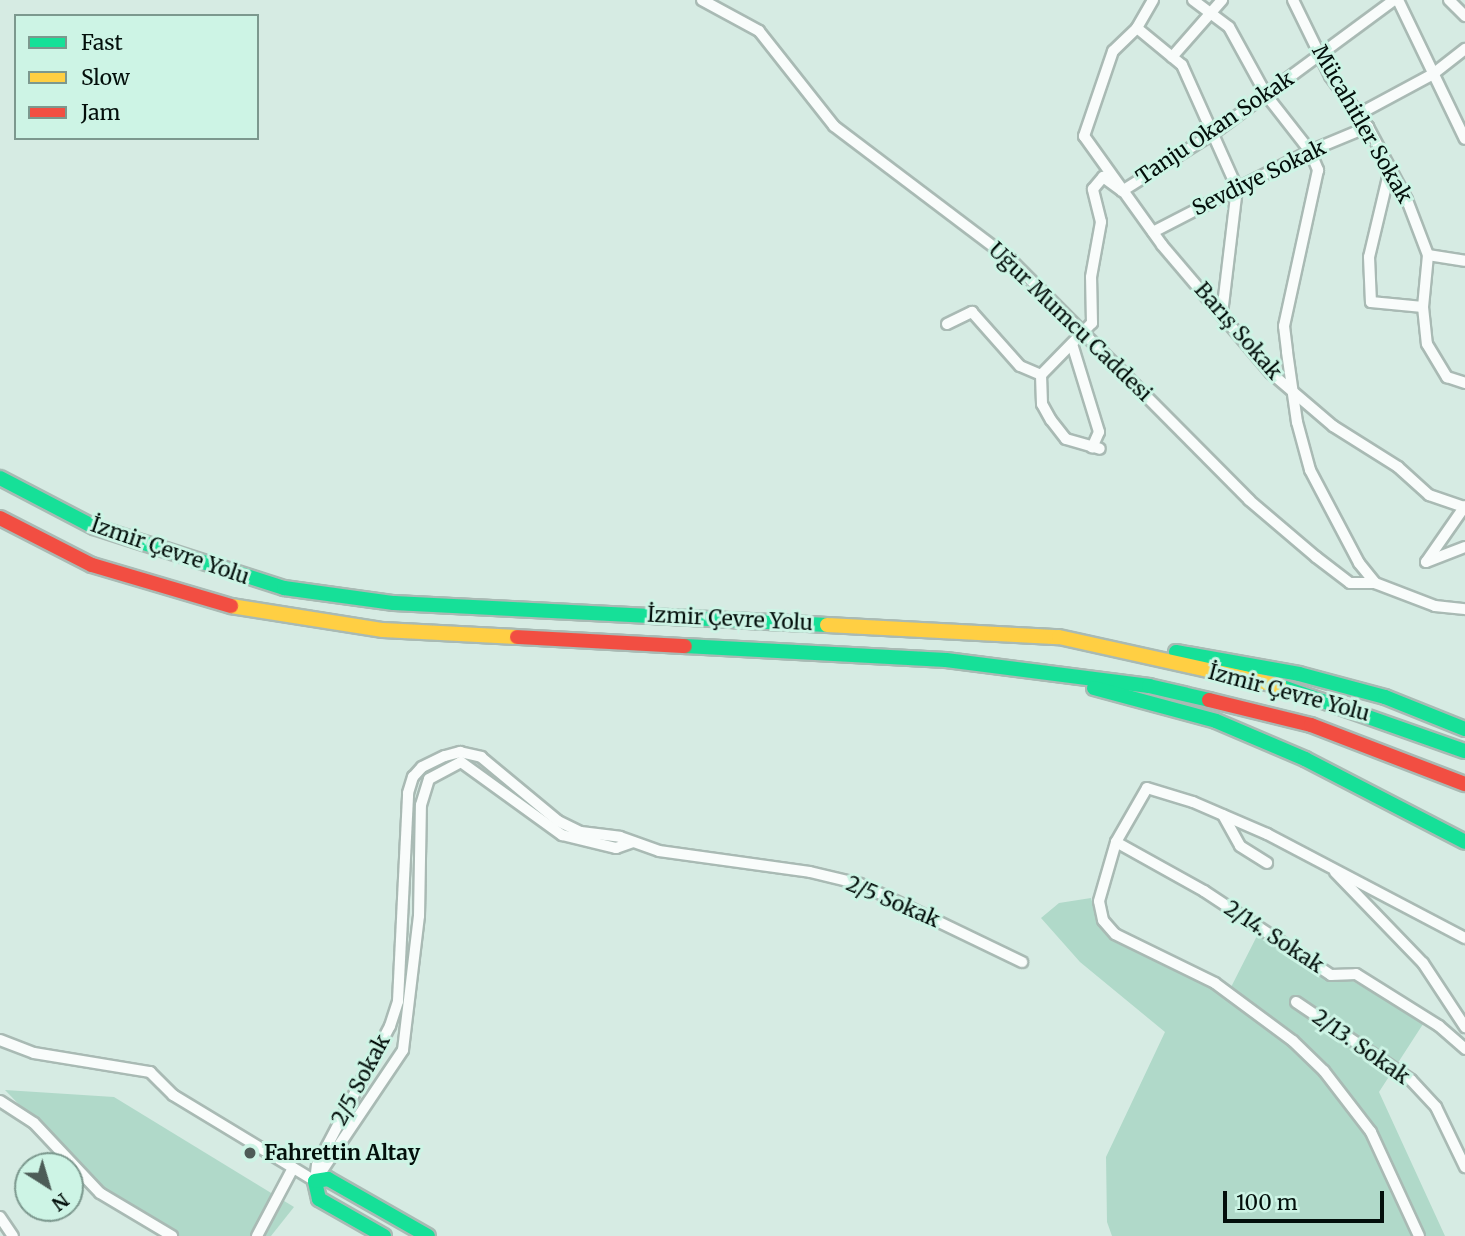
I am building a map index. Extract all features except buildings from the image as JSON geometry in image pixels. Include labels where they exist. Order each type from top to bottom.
[{"type":"main road","name":"İzmir Çevre Yolu","points":[[0,478],[94,527],[284,588],[394,603],[1059,637],[1294,690],[1465,751]]},
{"type":"main road","name":"İzmir Çevre Yolu","points":[[0,518],[92,565],[202,600],[277,616],[383,630],[946,660],[1149,685],[1241,705],[1311,725],[1465,784]]},
{"type":"main road","points":[[1059,637],[1227,658],[1299,674],[1385,698],[1465,729]]},
{"type":"main road","points":[[1043,672],[1216,721],[1306,759],[1465,842]]},
{"type":"main road","points":[[384,1236],[319,1199],[316,1181],[328,1179],[428,1236]]},
{"type":"street","name":"Uğur Mumcu Caddesi","points":[[702,0],[759,31],[834,126],[1011,260],[1081,335],[1181,427],[1248,500],[1350,583],[1375,583],[1434,607],[1465,609]]},
{"type":"street","points":[[1153,0],[1137,28],[1182,65],[1211,135],[1237,188],[1222,313]]},
{"type":"street","points":[[1193,0],[1229,27],[1267,96],[1310,150],[1318,170],[1284,326],[1310,470],[1359,563],[1375,583]]},
{"type":"street","points":[[1172,57],[1222,0]]},
{"type":"street","name":"Mücahitler Sokak","points":[[1293,0],[1319,54],[1357,115],[1368,127],[1428,255]]},
{"type":"street","name":"Tanju Okan Sokak","points":[[1081,335],[1093,323],[1091,277],[1101,222],[1093,189],[1103,177],[1122,191],[1267,96],[1319,54],[1396,0]]},
{"type":"street","points":[[1396,0],[1465,139]]},
{"type":"street","points":[[1449,0],[1465,16]]},
{"type":"street","name":"Barış Sokak","points":[[1137,28],[1113,51],[1084,136],[1153,232],[1271,373],[1333,426],[1398,467],[1429,495],[1465,506]]},
{"type":"street","points":[[1357,115],[1433,74],[1465,49]]},
{"type":"street","name":"Sevdiye Sokak","points":[[1153,232],[1310,150],[1368,127]]},
{"type":"street","points":[[1390,169],[1369,257],[1371,302],[1423,307]]},
{"type":"street","points":[[1465,261],[1428,255],[1423,307],[1427,344],[1447,377],[1465,383]]},
{"type":"street","points":[[947,324],[972,312],[1020,366],[1041,375]]},
{"type":"street","points":[[1072,344],[1099,432],[1096,449],[1066,439],[1042,404],[1041,375],[1072,344],[1081,335]]},
{"type":"street","points":[[1465,506],[1426,562],[1465,547]]},
{"type":"street","name":"2/5 Sokak","points":[[316,1181],[317,1165],[390,1026],[398,1001],[405,931],[407,805],[412,777],[432,760],[471,753],[558,821],[581,832],[633,842],[659,851],[810,872],[860,884],[1022,962]]},
{"type":"street","name":"2/5 Sokak","points":[[316,1181],[403,1050],[419,916],[421,805],[429,779],[461,762],[562,835],[616,848],[633,842]]},
{"type":"street","points":[[1419,1236],[1371,1132],[1324,1071],[1251,1008],[1215,983],[1115,934],[1104,920],[1100,901],[1116,842],[1147,788],[1223,815],[1328,865],[1465,938]]},
{"type":"street","points":[[1223,815],[1240,846],[1268,863]]},
{"type":"street","name":"2/14. Sokak","points":[[1116,842],[1204,891],[1331,975],[1356,974],[1439,1026],[1465,1049]]},
{"type":"street","points":[[1328,865],[1423,963],[1465,1027]]},
{"type":"street","name":"2/13. Sokak","points":[[1296,1002],[1411,1080],[1436,1107],[1465,1167]]},
{"type":"street","points":[[0,1040],[34,1053],[150,1072],[173,1095],[316,1181]]},
{"type":"street","points":[[2,1101],[34,1123],[100,1193],[172,1236]]},
{"type":"street","points":[[257,1236],[293,1168]]},
{"type":"street","points":[[0,1217],[13,1236]]},
{"type":"green space","points":[[1091,898],[1098,922],[1114,938],[1226,997],[1260,930],[1425,1021],[1379,1092],[1445,1236],[1112,1236],[1107,1222],[1106,1157],[1165,1032],[1080,962],[1041,918],[1059,903]]},
{"type":"green space","points":[[5,1090],[114,1097],[294,1207],[271,1236],[178,1236],[102,1191],[84,1172],[84,1152],[65,1152]]},
{"type":"traffic: fast","points":[[0,478],[94,527],[284,588],[394,603],[827,625]]},
{"type":"traffic: fast","points":[[685,646],[946,660],[1149,686],[1209,700]]},
{"type":"traffic: fast","points":[[1176,652],[1299,674],[1385,697],[1465,729]]},
{"type":"traffic: fast","points":[[1280,686],[1465,751]]},
{"type":"traffic: fast","points":[[1094,688],[1216,721],[1305,759],[1465,842]]},
{"type":"traffic: fast","points":[[384,1236],[319,1199],[315,1181],[328,1179],[428,1236]]},
{"type":"traffic: slow","points":[[231,606],[383,630],[517,637]]},
{"type":"traffic: slow","points":[[827,625],[1059,637],[1280,686]]},
{"type":"traffic: jam","points":[[0,518],[92,565],[231,606]]},
{"type":"traffic: jam","points":[[517,637],[685,646]]},
{"type":"traffic: jam","points":[[1209,700],[1311,725],[1465,784]]},
{"type":"place","name":"Fahrettin Altay","points":[[250,1153]]}]
